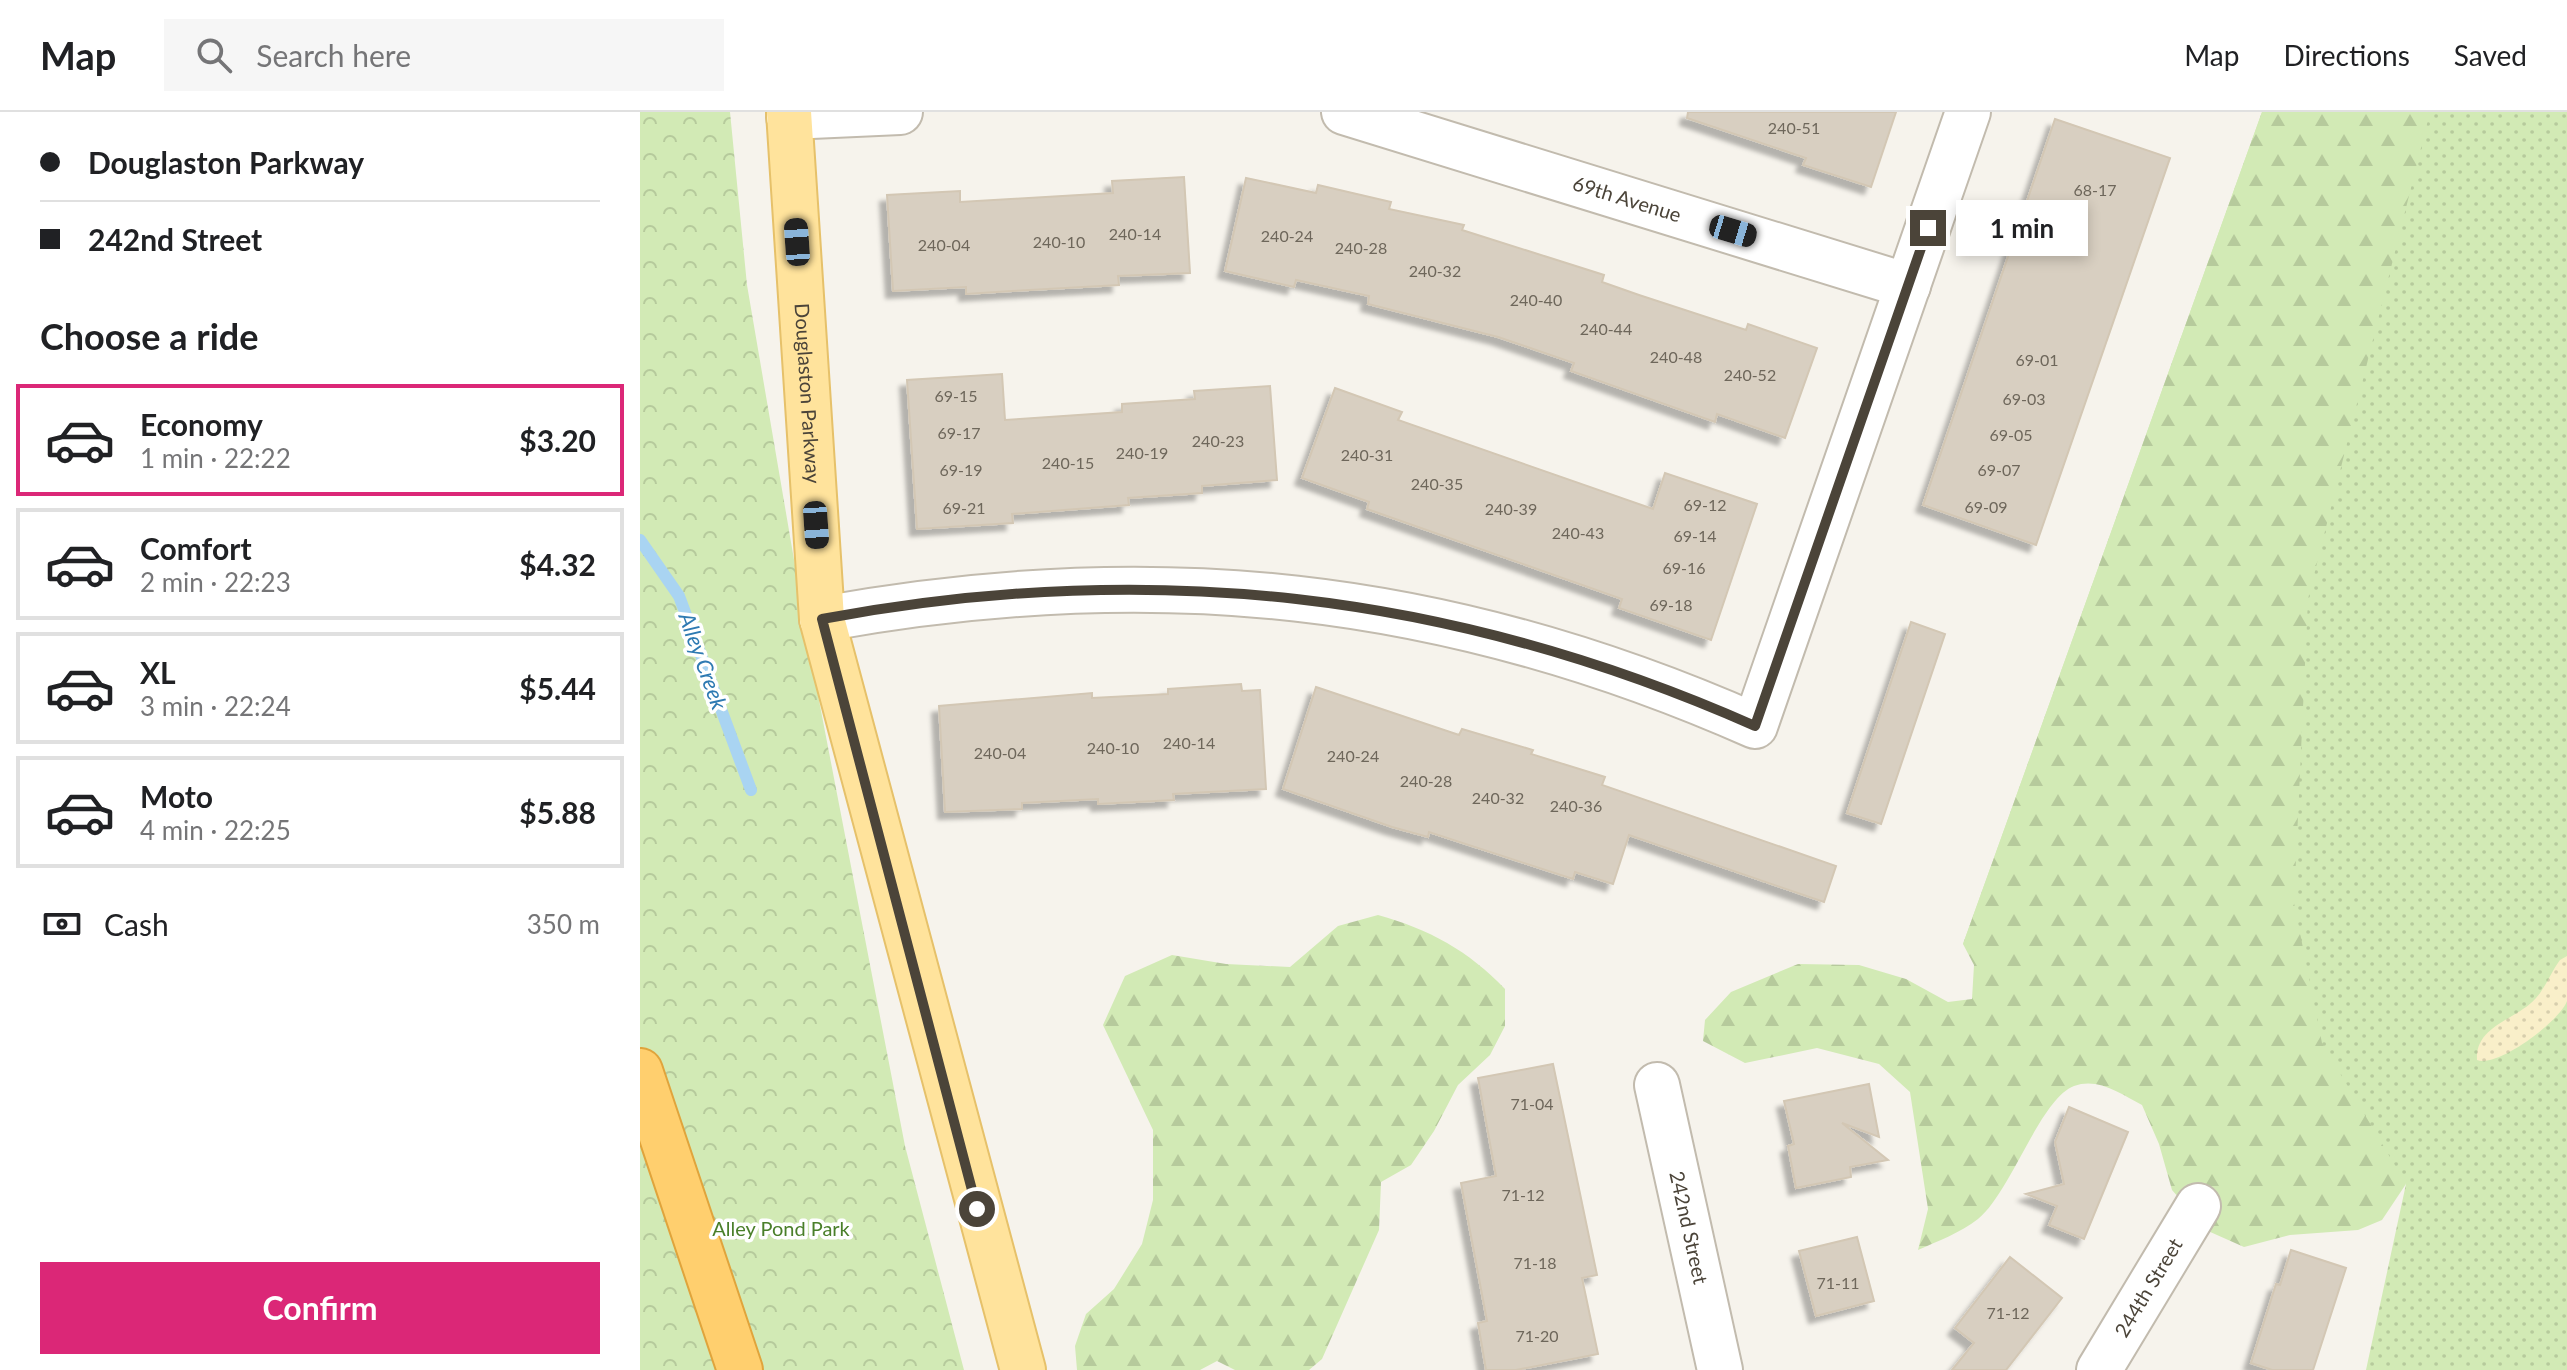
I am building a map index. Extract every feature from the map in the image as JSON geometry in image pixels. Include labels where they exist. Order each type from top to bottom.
[{"type":"highway","points":[[640,1071],[740,1370]]},
{"type":"main road","name":"Douglaston Parkway","points":[[789,114],[822,619],[1023,1370]]},
{"type":"street","points":[[789,114],[900,112]]},
{"type":"street","name":"69th Avenue","points":[[1344,112],[1908,286]]},
{"type":"street","points":[[822,619],[890,606],[1104,587],[1278,595],[1380,609],[1481,629],[1580,657],[1691,697],[1755,726],[1968,112]]},
{"type":"street","name":"242nd Street","points":[[1657,1085],[1720,1370]]},
{"type":"street","name":"244th Street","points":[[2099,1370],[2198,1206]]},
{"type":"green space","name":"Alley Pond Park","points":[[640,112],[730,112],[747,285],[811,659],[905,1146],[964,1370],[640,1370]]},
{"type":"green space","points":[[2262,112],[2567,112],[2567,1370],[2366,1370],[2406,1184],[1963,944]]},
{"type":"green space","points":[[2262,112],[2430,112],[2308,599],[2294,903],[2322,1043],[2406,1184],[2382,1220],[2358,1230],[2290,1235],[2244,1247],[2208,1231],[2172,1190],[2159,1144],[2142,1105],[2101,1085],[2083,1084],[2061,1094],[2049,1108],[2002,1189],[1978,1219],[1918,1250],[1928,1209],[1910,1092],[1879,1064],[1817,1048],[1745,1063],[1703,1041],[1705,1020],[1731,992],[1798,964],[1859,965],[1906,979],[1948,1002],[1972,999],[1974,965],[1963,944]]},
{"type":"green space","points":[[1378,915],[1414,927],[1447,943],[1491,975],[1505,989],[1505,1026],[1490,1055],[1458,1085],[1434,1131],[1411,1165],[1381,1182],[1379,1230],[1322,1359],[1309,1370],[1235,1370],[1217,1361],[1200,1370],[1077,1370],[1075,1346],[1086,1314],[1114,1289],[1142,1244],[1153,1200],[1153,1130],[1103,1025],[1125,976],[1172,955],[1226,964],[1290,967],[1338,926]]},
{"type":"sand","points":[[2567,956],[2567,1001],[2562,1010],[2541,1031],[2513,1050],[2487,1061],[2477,1060],[2483,1039],[2499,1024],[2528,1006],[2543,989],[2560,960]]},
{"type":"building","points":[[1688,112],[1896,112],[1871,187],[1803,165],[1806,158],[1687,118]]},
{"type":"building","points":[[2055,119],[2170,158],[2036,545],[1923,505]]},
{"type":"building","points":[[1184,177],[1190,273],[1118,276],[1119,285],[966,294],[966,287],[893,291],[887,195],[960,191],[960,202],[1113,193],[1112,181]]},
{"type":"building","points":[[1246,178],[1316,193],[1318,185],[1391,202],[1389,209],[1464,225],[1462,230],[1604,275],[1602,282],[1639,295],[1746,330],[1748,324],[1817,348],[1785,438],[1717,414],[1715,422],[1571,371],[1574,363],[1498,337],[1368,304],[1369,296],[1296,280],[1294,287],[1225,271]]},
{"type":"building","points":[[1002,374],[1005,420],[1122,412],[1122,404],[1195,399],[1194,391],[1270,386],[1277,480],[1202,486],[1202,493],[1128,498],[1129,505],[1012,514],[1013,523],[917,529],[907,380]]},
{"type":"building","points":[[1335,388],[1402,412],[1398,420],[1653,509],[1665,473],[1757,504],[1711,640],[1619,608],[1622,599],[1367,509],[1369,502],[1302,478]]},
{"type":"building","points":[[1911,622],[1945,634],[1881,824],[1847,813]]},
{"type":"building","points":[[1241,684],[1242,691],[1260,690],[1266,789],[1173,794],[1174,800],[1098,804],[1098,799],[1022,803],[1022,809],[945,812],[939,706],[1092,693],[1092,698],[1168,694],[1168,689]]},
{"type":"building","points":[[1316,687],[1459,735],[1462,729],[1533,750],[1531,754],[1605,777],[1602,785],[1836,866],[1824,902],[1629,835],[1613,884],[1575,872],[1573,879],[1429,832],[1428,837],[1392,827],[1283,789]]},
{"type":"building","points":[[1553,1064],[1597,1275],[1582,1278],[1598,1354],[1516,1370],[1486,1370],[1478,1323],[1487,1321],[1461,1183],[1496,1176],[1478,1078]]},
{"type":"building","points":[[1869,1084],[1879,1137],[1842,1123],[1888,1160],[1850,1167],[1851,1177],[1796,1188],[1788,1146],[1794,1144],[1784,1101]]},
{"type":"building","points":[[2069,1107],[2128,1132],[2084,1239],[2049,1225],[2057,1206],[2026,1194],[2064,1184],[2055,1142]]},
{"type":"building","points":[[1857,1237],[1874,1301],[1816,1316],[1799,1251]]},
{"type":"building","points":[[2291,1250],[2346,1268],[2313,1370],[2272,1370],[2251,1363],[2276,1284],[2280,1285]]},
{"type":"building","points":[[2010,1257],[2062,1298],[2006,1370],[1952,1370],[1974,1343],[1955,1328]]},
{"type":"waterway","name":"Alley Creek","points":[[640,540],[679,596],[751,790]]},
{"type":"route","points":[[977,1209],[822,619],[890,606],[1018,591],[1104,587],[1278,595],[1380,609],[1481,629],[1580,657],[1691,697],[1755,726],[1928,228]]}]
